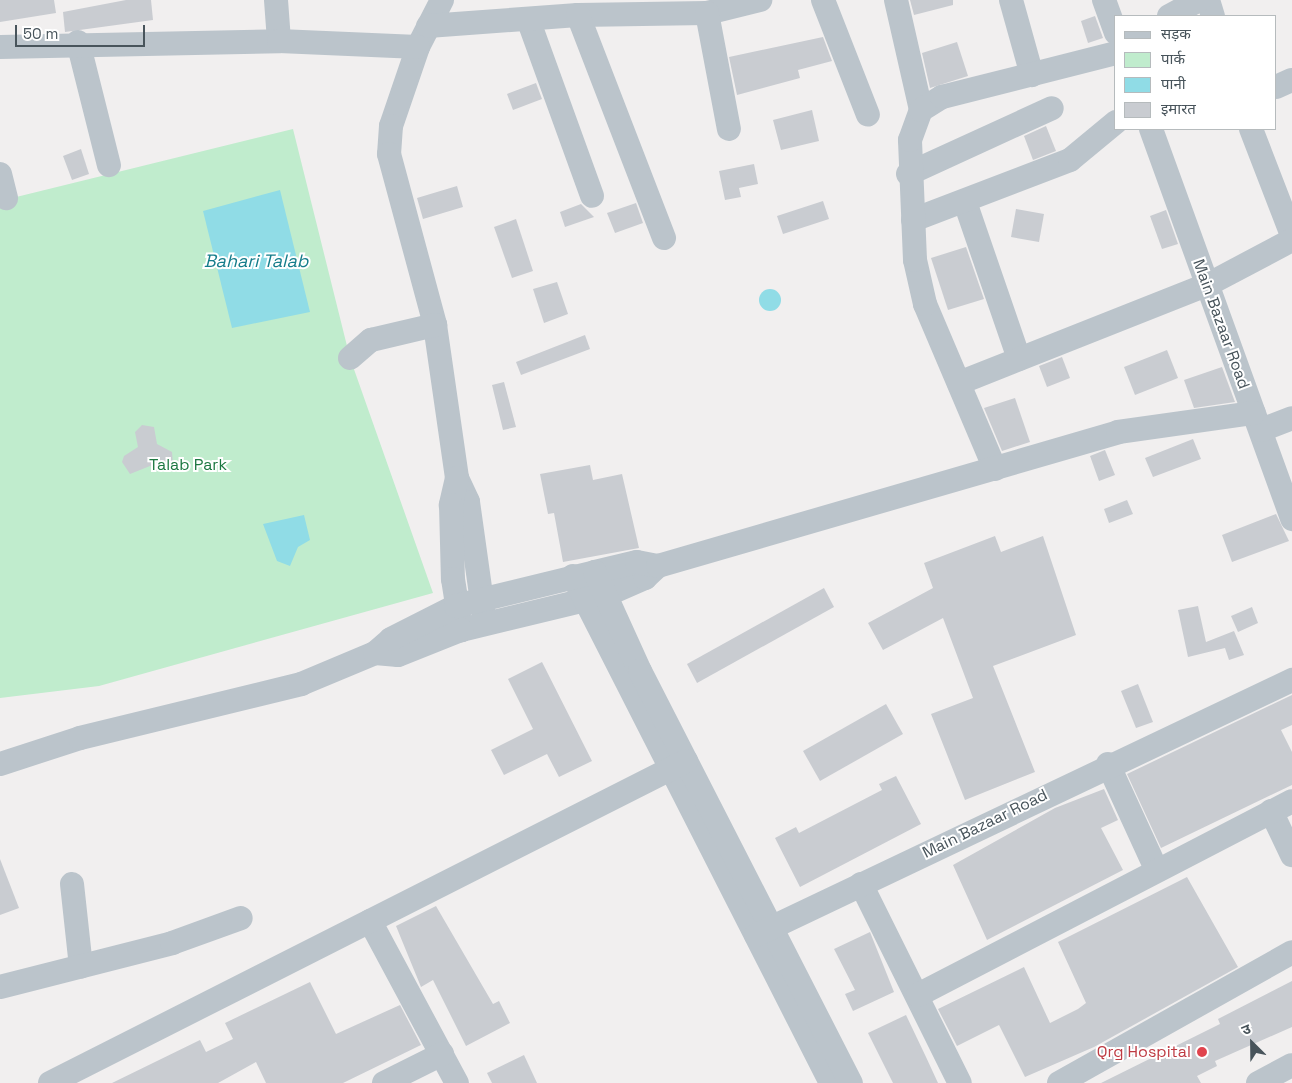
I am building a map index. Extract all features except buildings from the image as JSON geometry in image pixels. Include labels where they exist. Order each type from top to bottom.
[{"type":"street","points":[[276,0],[279,40]]},
{"type":"street","points":[[442,0],[423,37],[391,126],[389,154],[435,325],[457,478],[468,502],[485,622]]},
{"type":"street","points":[[0,47],[78,42],[423,37],[528,19],[578,15],[707,13],[760,0]]},
{"type":"street","points":[[823,0],[868,115]]},
{"type":"street","points":[[896,0],[921,110],[910,140],[908,174],[915,260],[925,304],[995,469]]},
{"type":"street","points":[[1010,0],[1032,74]]},
{"type":"street","points":[[1104,0],[1114,28]]},
{"type":"street","points":[[1171,15],[1199,0]]},
{"type":"street","points":[[1208,0],[1213,15]]},
{"type":"street","points":[[707,13],[729,129]]},
{"type":"street","points":[[578,15],[664,238]]},
{"type":"street","points":[[528,19],[592,196]]},
{"type":"street","points":[[78,42],[110,165]]},
{"type":"street","points":[[921,110],[942,97],[1114,54]]},
{"type":"street","points":[[1277,87],[1292,80]]},
{"type":"street","points":[[908,174],[1052,108]]},
{"type":"street","points":[[913,220],[965,202],[1070,160],[1114,124]]},
{"type":"street","name":"Main Bazaar Road","points":[[1155,130],[1207,285],[1258,421],[1292,519]]},
{"type":"street","points":[[1252,130],[1292,235]]},
{"type":"street","points":[[0,174],[6,198]]},
{"type":"street","points":[[965,202],[1019,359]]},
{"type":"street","points":[[959,383],[1207,285],[1292,240]]},
{"type":"street","points":[[350,358],[371,340],[435,325]]},
{"type":"street","points":[[375,654],[398,655],[485,622],[596,598],[645,578],[658,566],[1118,432],[1292,418]]},
{"type":"street","points":[[457,478],[451,506],[456,606],[461,630]]},
{"type":"street","points":[[0,764],[80,738],[300,684],[375,654],[391,638],[456,606],[482,598],[638,562],[658,566]]},
{"type":"street","points":[[584,574],[678,765],[764,931],[851,1083]]},
{"type":"street","name":"Main Bazaar Road","points":[[764,931],[1108,764],[1292,680]]},
{"type":"street","points":[[1108,764],[1156,869]]},
{"type":"street","points":[[50,1083],[678,765]]},
{"type":"street","points":[[918,995],[1156,869],[1282,806],[1292,855]]},
{"type":"street","points":[[72,884],[81,967]]},
{"type":"street","points":[[861,884],[918,995],[960,1083]]},
{"type":"street","points":[[0,987],[81,967],[241,918]]},
{"type":"street","points":[[370,921],[457,1083]]},
{"type":"street","points":[[764,931],[831,1083]]},
{"type":"street","points":[[1059,1083],[1292,952]]},
{"type":"street","points":[[384,1083],[442,1054]]},
{"type":"street","points":[[1258,1083],[1292,1066]]},
{"type":"green space","name":"Talab Park","points":[[293,129],[350,358],[433,593],[99,686],[0,698],[0,201]]},
{"type":"water","name":"Bahari Talab","points":[[280,190],[310,312],[232,328],[203,211]]},
{"type":"water","points":[[770,289],[778,292],[781,300],[778,308],[770,311],[762,308],[759,300],[762,292]]},
{"type":"water","points":[[304,515],[310,540],[298,547],[290,566],[277,561],[263,524]]},
{"type":"place","name":"Qrg Hospital","points":[[1202,1052]]}]
